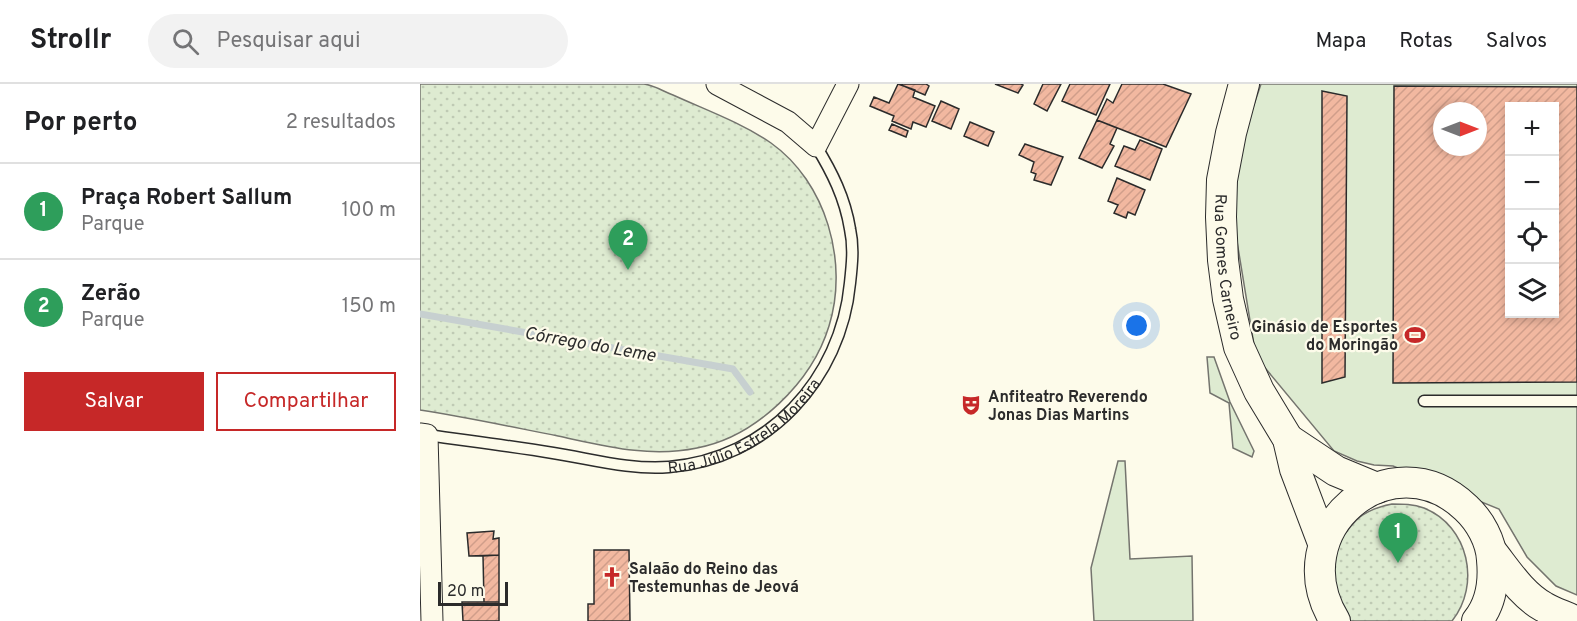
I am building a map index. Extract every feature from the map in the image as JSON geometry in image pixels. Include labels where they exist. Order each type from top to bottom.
[{"type":"street","points":[[717,84],[788,122],[816,146],[848,84]]},
{"type":"street","name":"Rua Gomes Carneiro","points":[[1244,84],[1222,180],[1223,260],[1231,316],[1239,347],[1258,391],[1288,439],[1294,469],[1323,543]]},
{"type":"street","points":[[424,434],[432,621]]},
{"type":"street","name":"Rua Gomes Carneiro","points":[[1288,439],[1336,471],[1377,488]]},
{"type":"street","points":[[1330,617],[1320,587],[1319,565],[1323,543],[1331,525],[1344,509],[1359,497],[1377,488],[1398,483],[1418,484],[1439,489],[1458,500],[1473,514],[1492,552],[1518,586],[1543,607],[1575,621]]},
{"type":"street","points":[[1477,621],[1489,597],[1493,575],[1492,552]]},
{"type":"lane","name":"Rua Júlio Estrela Moreira","points":[[424,434],[613,464],[659,467],[687,465],[719,457],[754,440],[772,427],[805,396],[820,375],[835,348],[850,291],[853,261],[851,230],[844,202],[833,174],[816,146]]},
{"type":"lane","points":[[1424,401],[1577,401]]},
{"type":"green space","points":[[420,84],[644,84],[724,117],[771,143],[790,159],[806,179],[819,201],[834,250],[835,301],[829,326],[810,367],[779,404],[740,432],[719,442],[679,451],[627,450],[420,410]]},
{"type":"green space","name":"Ginásio de Esportes do Moringão","points":[[1261,84],[1577,84],[1577,595],[1556,586],[1527,557],[1499,509],[1393,466],[1357,461],[1334,451],[1256,357],[1231,205],[1245,131]]},
{"type":"green space","points":[[1207,357],[1214,357],[1230,402],[1254,451],[1252,457],[1233,448],[1229,403],[1210,393]]},
{"type":"green space","points":[[1118,461],[1125,461],[1130,559],[1192,556],[1193,621],[1094,621],[1091,568]]},
{"type":"green space","points":[[1392,504],[1408,504],[1424,508],[1451,528],[1460,542],[1466,558],[1468,574],[1461,607],[1452,621],[1344,621],[1340,616],[1331,553],[1362,515]]},
{"type":"building","points":[[898,84],[915,90],[913,97],[935,106],[926,127],[913,122],[911,129],[892,121],[894,116],[870,106],[874,97],[889,103]]},
{"type":"building","points":[[899,84],[926,84],[929,86],[925,95]]},
{"type":"building","points":[[995,84],[1021,84],[1023,85],[1018,93]]},
{"type":"building","points":[[1043,84],[1061,84],[1047,111],[1034,104]]},
{"type":"building","points":[[1070,84],[1110,84],[1096,115],[1062,101]]},
{"type":"building","points":[[1122,84],[1163,84],[1191,94],[1166,147],[1097,120],[1107,99],[1113,103]]},
{"type":"building","points":[[1394,86],[1577,87],[1577,382],[1393,383]]},
{"type":"building","points":[[1322,91],[1347,96],[1345,377],[1322,383]]},
{"type":"building","points":[[941,101],[959,109],[951,129],[932,121]]},
{"type":"building","points":[[1097,120],[1117,128],[1110,144],[1114,146],[1102,168],[1079,158]]},
{"type":"building","points":[[970,122],[994,132],[988,146],[964,136]]},
{"type":"building","points":[[892,124],[908,131],[906,137],[889,130]]},
{"type":"building","points":[[1140,140],[1162,149],[1150,180],[1115,166],[1124,146],[1135,150]]},
{"type":"building","points":[[1025,144],[1063,157],[1051,185],[1034,180],[1036,174],[1031,172],[1034,162],[1019,155]]},
{"type":"building","points":[[1117,178],[1145,190],[1135,215],[1128,212],[1126,218],[1114,213],[1118,205],[1108,201]]},
{"type":"building","points":[[494,531],[493,539],[499,538],[499,555],[469,556],[467,533]]},
{"type":"building","name":"Salaão do Reino das Testemunhas de Jeová","points":[[594,550],[629,550],[630,621],[588,621],[588,604],[594,604]]},
{"type":"building","points":[[499,555],[499,602],[484,602],[483,556]]},
{"type":"building","points":[[462,602],[499,602],[499,621],[463,621]]},
{"type":"waterway","name":"Córrego do Leme","points":[[420,314],[733,369],[750,392]]},
{"type":"place","name":"Zerão","points":[[628,270]]},
{"type":"place","name":"Ginásio de Esportes do Moringão","points":[[1415,335]]},
{"type":"place","name":"Anfiteatro Reverendo Jonas Dias Martins","points":[[971,405]]},
{"type":"place","name":"Praça Robert Sallum","points":[[1398,563]]},
{"type":"place","name":"Salaão do Reino das Testemunhas de Jeová","points":[[612,577]]}]
